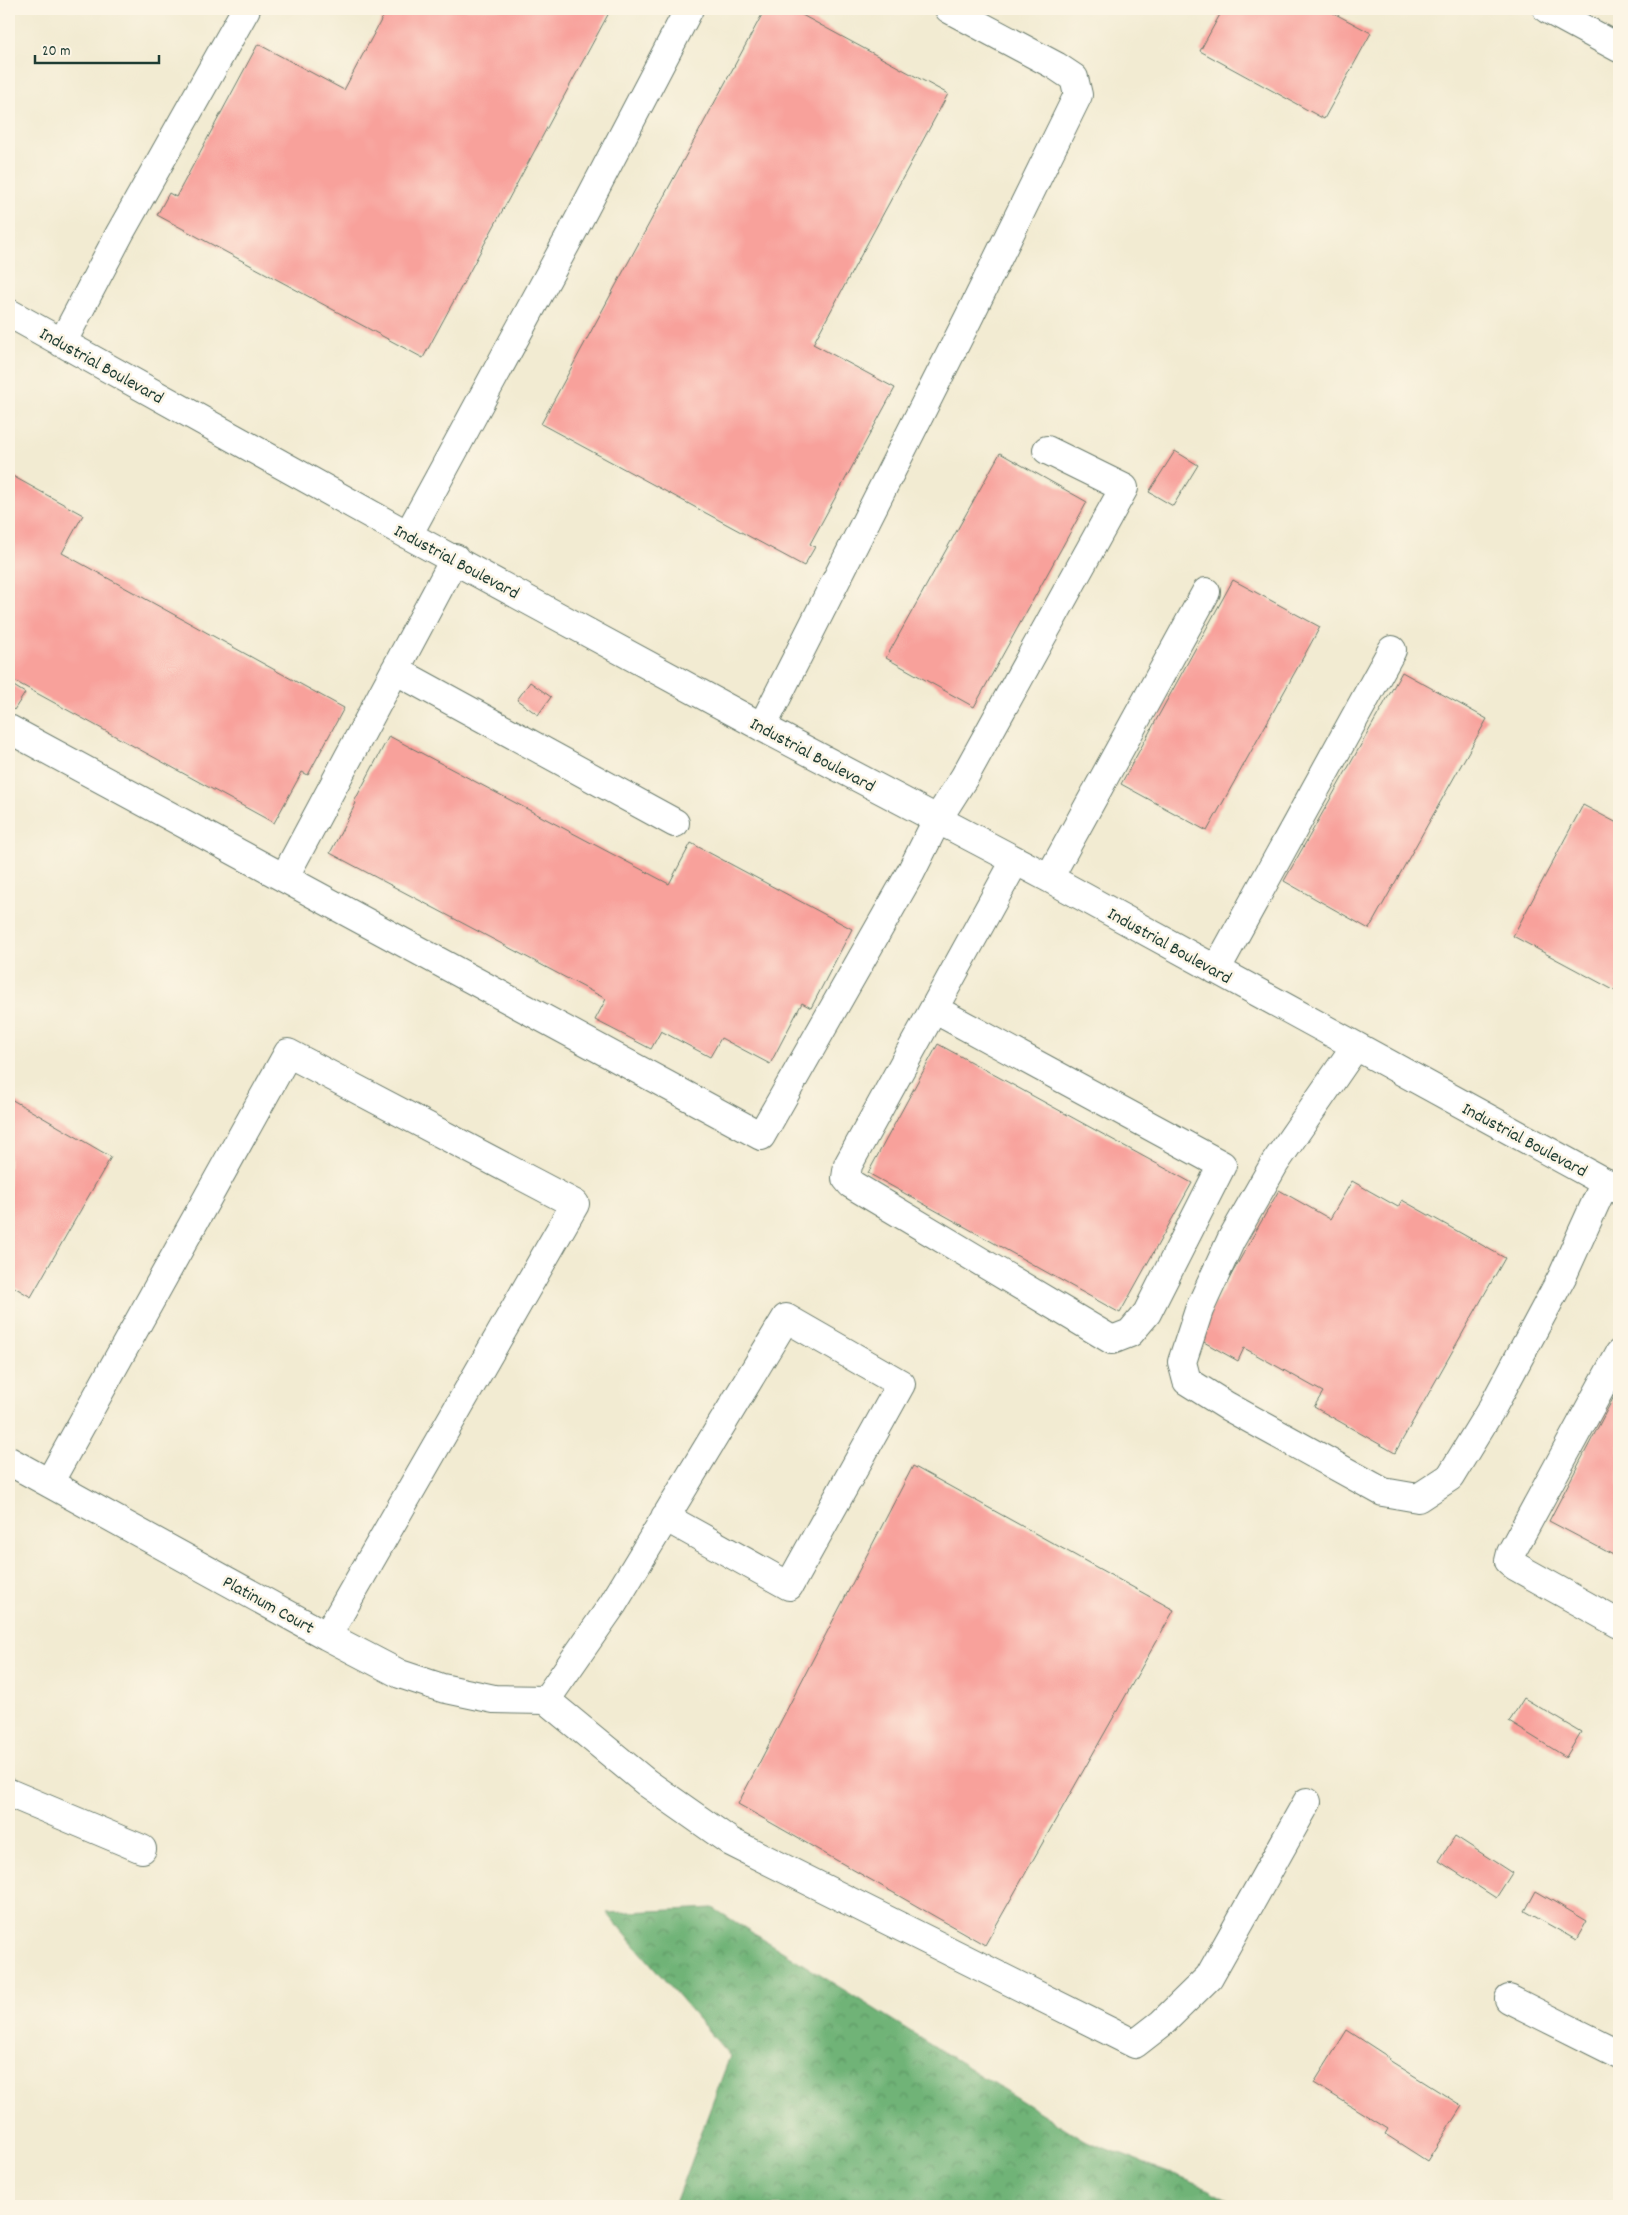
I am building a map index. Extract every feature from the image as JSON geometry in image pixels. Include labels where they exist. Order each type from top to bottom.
[{"type":"street","points":[[62,343],[120,232],[246,9]]},
{"type":"street","points":[[408,535],[570,238],[690,9]]},
{"type":"street","points":[[762,727],[965,326],[1078,95],[1074,78],[1056,66],[949,9]]},
{"type":"street","points":[[1547,9],[1619,48]]},
{"type":"street","name":"Industrial Boulevard","points":[[9,313],[408,535],[455,558],[762,727],[1049,878],[1612,1186]]},
{"type":"street","points":[[9,729],[761,1136],[911,872],[937,820],[965,776],[1124,488],[1046,450]]},
{"type":"street","points":[[284,878],[455,558]]},
{"type":"street","points":[[1049,878],[1206,592]]},
{"type":"street","points":[[1216,970],[1392,650]]},
{"type":"street","points":[[395,670],[675,823]]},
{"type":"street","points":[[934,1009],[1222,1165],[1147,1313],[1130,1333],[1112,1340],[851,1184],[846,1178],[848,1165],[1015,861]]},
{"type":"street","points":[[1355,1047],[1276,1163],[1231,1240],[1199,1310],[1182,1362],[1187,1382],[1383,1492],[1418,1498],[1450,1476],[1492,1408],[1612,1186]]},
{"type":"street","points":[[49,1483],[288,1053],[575,1204],[327,1636]]},
{"type":"street","points":[[665,1517],[788,1586],[901,1384],[786,1318],[665,1517],[613,1604],[546,1700],[647,1783],[731,1842],[1135,2044],[1162,2023],[1210,1977],[1306,1802]]},
{"type":"street","points":[[1619,1354],[1511,1553],[1509,1561],[1514,1566],[1619,1624]]},
{"type":"street","name":"Platinum Court","points":[[9,1461],[327,1636],[400,1674],[442,1688],[494,1699],[546,1700]]},
{"type":"street","points":[[9,1793],[142,1848]]},
{"type":"street","points":[[1509,1999],[1619,2054]]},
{"type":"green space","points":[[713,1908],[1084,2140],[1207,2188],[1240,2206],[674,2206],[730,2056],[607,1913]]},
{"type":"building","points":[[387,9],[611,9],[423,358],[157,215],[169,193],[176,197],[258,44],[344,90]]},
{"type":"building","points":[[765,9],[791,9],[948,94],[813,344],[895,388],[810,544],[815,547],[804,566],[541,424]]},
{"type":"building","points":[[1223,9],[1326,9],[1371,33],[1324,119],[1200,51]]},
{"type":"building","points":[[1175,451],[1198,465],[1173,506],[1149,492]]},
{"type":"building","points":[[1000,453],[1087,502],[974,707],[886,658]]},
{"type":"building","points":[[9,474],[83,515],[62,553],[344,708],[308,775],[302,772],[274,823],[9,678]]},
{"type":"building","points":[[1233,580],[1320,627],[1207,831],[1121,784]]},
{"type":"building","points":[[1402,672],[1487,719],[1369,929],[1284,881]]},
{"type":"building","points":[[530,682],[551,697],[538,715],[517,700]]},
{"type":"building","points":[[9,683],[25,693],[14,710],[9,706]]},
{"type":"building","points":[[389,736],[669,884],[691,843],[852,929],[811,1008],[802,1003],[770,1064],[721,1038],[710,1057],[661,1031],[651,1049],[595,1020],[606,999],[330,853],[356,803],[354,802]]},
{"type":"building","points":[[1583,805],[1619,824],[1619,993],[1513,936]]},
{"type":"building","points":[[938,1044],[1192,1183],[1120,1313],[868,1173]]},
{"type":"building","points":[[9,1098],[111,1157],[31,1297],[9,1284]]},
{"type":"building","points":[[1352,1181],[1398,1207],[1402,1200],[1505,1258],[1395,1453],[1314,1407],[1323,1392],[1244,1348],[1238,1361],[1202,1341],[1208,1328],[1203,1325],[1279,1190],[1330,1219]]},
{"type":"building","points":[[1619,1387],[1619,1558],[1549,1521]]},
{"type":"building","points":[[913,1466],[1174,1610],[985,1945],[738,1804]]},
{"type":"building","points":[[1524,1698],[1581,1732],[1566,1757],[1509,1722]]},
{"type":"building","points":[[1455,1836],[1512,1873],[1496,1898],[1439,1861]]},
{"type":"building","points":[[1536,1891],[1587,1921],[1576,1940],[1525,1911]]},
{"type":"building","points":[[1347,2030],[1390,2058],[1389,2060],[1462,2106],[1427,2161],[1385,2134],[1388,2129],[1314,2083]]}]
